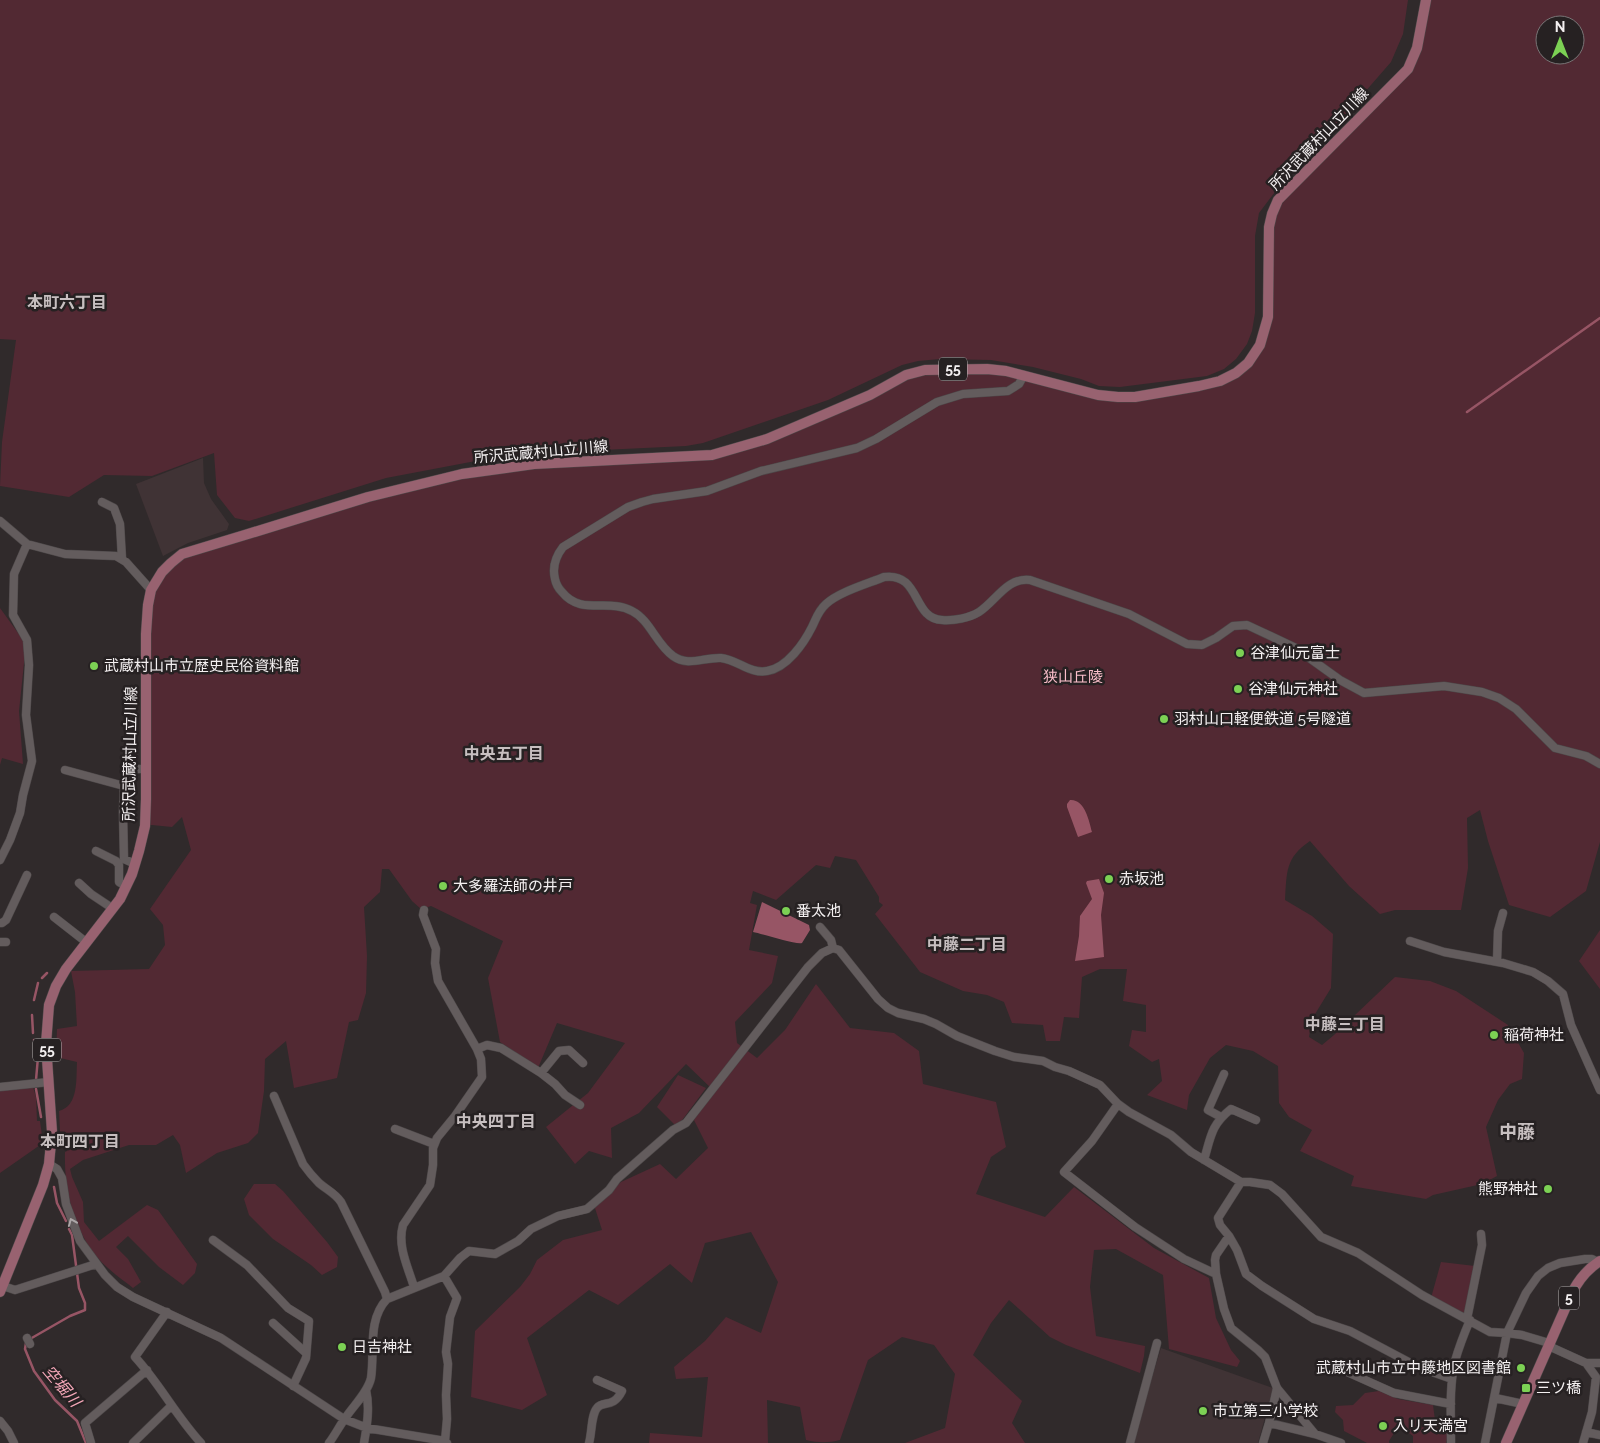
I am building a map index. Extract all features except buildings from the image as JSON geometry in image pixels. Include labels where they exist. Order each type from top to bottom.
[{"type":"main road","name":"所沢武蔵村山立川線","points":[[1,1288],[43,1185],[49,1164],[52,1132],[46,1044],[49,1005],[56,986],[66,969],[120,898],[135,864],[145,826],[146,634],[148,605],[151,590],[162,572],[171,563],[182,554],[368,497],[462,474],[534,464],[712,454],[767,439],[870,394],[906,375],[925,370],[987,369],[1024,375],[1098,395],[1118,397],[1135,397],[1220,381],[1236,373],[1248,363],[1260,345],[1268,318],[1269,227],[1278,200],[1408,69],[1417,48],[1426,0]]},
{"type":"main road","name":"5","points":[[1506,1443],[1576,1284],[1599,1261]]},
{"type":"street","points":[[1024,375],[1019,384],[1008,391],[963,394],[937,402],[888,432],[857,448],[761,471],[697,493],[653,498],[628,508],[563,547],[557,556],[554,568],[557,586],[568,600],[575,603],[622,608],[635,612],[674,657],[695,661],[712,658],[727,659],[760,672],[774,669],[788,660],[808,633],[821,608],[831,600],[884,578],[891,576],[905,581],[924,610],[933,618],[941,620],[958,619],[974,615],[991,603],[1012,583],[1024,579],[1030,580],[1129,614],[1187,644],[1202,645],[1211,642],[1234,626],[1247,625],[1294,647],[1347,684],[1364,692],[1444,686],[1482,692],[1499,698],[1516,709],[1555,748],[1586,756],[1600,764]]},
{"type":"street","points":[[102,502],[114,508],[120,524],[122,559]]},
{"type":"street","points":[[0,522],[27,544],[65,554],[116,556],[126,562],[151,590]]},
{"type":"street","points":[[0,860],[20,813],[22,795],[32,762],[26,715],[29,665],[27,640],[13,615],[14,574],[27,544]]},
{"type":"street","points":[[135,864],[124,858],[122,812],[124,786],[129,768],[146,769]]},
{"type":"street","points":[[65,770],[124,786]]},
{"type":"street","points":[[96,852],[116,862],[118,865],[118,882],[126,886]]},
{"type":"street","points":[[0,923],[6,920],[27,875]]},
{"type":"street","points":[[79,883],[91,894],[112,908]]},
{"type":"street","points":[[414,1287],[401,1246],[401,1233],[407,1217],[430,1185],[433,1148],[437,1138],[482,1078],[481,1059],[477,1049],[438,981],[435,963],[436,949],[423,915],[424,910]]},
{"type":"street","points":[[1496,961],[1498,931],[1503,913]]},
{"type":"street","points":[[54,917],[86,942]]},
{"type":"street","points":[[820,926],[831,940],[833,948]]},
{"type":"street","points":[[1410,941],[1444,952],[1496,961],[1532,972],[1548,981],[1563,994],[1571,1025],[1600,1090]]},
{"type":"street","points":[[329,1443],[366,1390],[371,1379],[372,1347],[376,1316],[387,1299],[444,1276],[469,1250],[495,1254],[518,1242],[531,1229],[558,1216],[587,1209],[609,1190],[617,1179],[673,1130],[686,1122],[710,1094],[808,967],[822,953],[833,948],[839,950],[878,999],[888,1008],[898,1013],[930,1022],[957,1036],[1006,1055],[1043,1061],[1100,1085],[1118,1104],[1170,1135],[1191,1152],[1241,1182],[1270,1185],[1282,1194],[1321,1237],[1350,1249],[1405,1286],[1490,1332],[1507,1332],[1529,1337],[1549,1343],[1553,1348],[1586,1363],[1600,1363]]},
{"type":"street","points":[[477,1049],[487,1045],[501,1048],[541,1073],[565,1095],[580,1105]]},
{"type":"street","points":[[541,1073],[560,1051],[569,1050],[583,1063]]},
{"type":"street","points":[[1221,1117],[1208,1110],[1224,1074]]},
{"type":"street","points":[[0,1087],[49,1082]]},
{"type":"street","points":[[274,1096],[303,1164],[310,1174],[335,1194],[341,1202],[387,1299]]},
{"type":"street","points":[[1118,1104],[1092,1141],[1064,1172],[1134,1227],[1184,1259],[1216,1274]]},
{"type":"street","points":[[1204,1160],[1212,1129],[1221,1117],[1231,1109],[1256,1120]]},
{"type":"street","points":[[395,1129],[434,1144]]},
{"type":"street","points":[[49,1164],[60,1172],[66,1204],[80,1241],[96,1264],[117,1287],[221,1338],[344,1419],[367,1428],[446,1442],[448,1364],[446,1352],[450,1317],[457,1298],[444,1276]]},
{"type":"street","points":[[1241,1182],[1218,1218],[1220,1225],[1237,1250],[1246,1274],[1314,1319],[1350,1331],[1418,1368],[1452,1379]]},
{"type":"street","points":[[1451,1443],[1452,1379],[1455,1362],[1468,1320],[1484,1243],[1481,1234]]},
{"type":"street","points":[[1229,1236],[1216,1255],[1216,1274],[1224,1309],[1231,1328],[1265,1357],[1277,1388],[1315,1434]]},
{"type":"street","points":[[213,1240],[247,1265],[288,1308],[309,1321],[306,1353],[293,1386]]},
{"type":"street","points":[[1485,1443],[1507,1332],[1526,1293],[1538,1276],[1560,1262],[1592,1259],[1599,1261]]},
{"type":"street","points":[[1,1288],[15,1290],[96,1264]]},
{"type":"street","points":[[167,1312],[135,1358],[147,1370],[190,1432],[201,1443]]},
{"type":"street","points":[[273,1323],[306,1353]]},
{"type":"street","points":[[1130,1443],[1157,1343]]},
{"type":"street","points":[[1582,1443],[1596,1412],[1596,1377],[1586,1363]]},
{"type":"street","points":[[1336,1368],[1394,1393],[1451,1404]]},
{"type":"street","points":[[92,1443],[85,1423],[147,1370]]},
{"type":"street","points":[[589,1443],[595,1410],[600,1405],[612,1403],[622,1391],[597,1380]]},
{"type":"street","points":[[1263,1443],[1277,1388]]},
{"type":"street","points":[[364,1443],[367,1428],[368,1400],[366,1390]]},
{"type":"street","points":[[1494,1398],[1523,1404]]},
{"type":"street","points":[[133,1443],[171,1406]]},
{"type":"street","points":[[0,1421],[14,1443]]},
{"type":"street","points":[[1269,1423],[1315,1434],[1341,1443]]},
{"type":"street","points":[[1586,1432],[1600,1435]]},
{"type":"shaded area","points":[[203,458],[204,483],[211,499],[229,524],[227,530],[188,543],[163,556],[136,484]]},
{"type":"shaded area","points":[[1070,800],[1079,803],[1083,807],[1092,832],[1078,837],[1067,807]]},
{"type":"shaded area","name":"赤坂池","points":[[1099,879],[1104,893],[1101,915],[1104,957],[1075,961],[1080,916],[1092,899],[1086,883],[1087,881]]},
{"type":"shaded area","name":"番太池","points":[[762,902],[809,925],[810,930],[802,943],[786,941],[753,932]]},
{"type":"shaded area","points":[[1161,1348],[1273,1388],[1258,1443],[1132,1443]]},
{"type":"green space","points":[[0,0],[1408,0],[1403,34],[1391,62],[1337,124],[1328,139],[1284,180],[1259,213],[1255,236],[1255,313],[1252,331],[1247,344],[1236,359],[1224,369],[1207,376],[1120,387],[1099,386],[1081,379],[1033,367],[991,360],[940,359],[918,361],[902,365],[828,400],[703,443],[686,446],[502,456],[386,478],[249,521],[235,518],[217,495],[214,453],[152,476],[104,475],[69,497],[0,486],[2,442],[16,340],[0,339]]},
{"type":"green space","name":"狭山丘陵","points":[[1426,0],[1600,0],[1600,842],[1586,891],[1550,917],[1509,905],[1480,810],[1467,818],[1468,868],[1461,910],[1395,910],[1380,914],[1349,886],[1310,841],[1296,853],[1289,866],[1286,881],[1285,900],[1312,916],[1333,934],[1331,988],[1312,1019],[1309,1037],[1322,1045],[1395,977],[1430,981],[1456,991],[1508,1025],[1524,1053],[1522,1079],[1510,1084],[1498,1100],[1486,1127],[1497,1176],[1482,1184],[1433,1195],[1426,1199],[1351,1186],[1354,1176],[1300,1151],[1312,1130],[1289,1117],[1279,1103],[1278,1066],[1253,1051],[1226,1045],[1210,1058],[1189,1095],[1187,1110],[1147,1095],[1162,1081],[1159,1059],[1152,1062],[1129,1046],[1132,1030],[1146,1032],[1146,1005],[1123,1001],[1127,969],[1100,969],[1082,977],[1079,1018],[1064,1017],[1060,1041],[1046,1041],[1043,1025],[1012,1023],[1004,1002],[987,995],[963,991],[920,972],[875,914],[883,905],[879,902],[879,897],[856,860],[835,856],[830,868],[816,865],[776,900],[753,891],[750,903],[757,905],[749,950],[778,956],[772,983],[735,1022],[737,1043],[757,1058],[785,1030],[816,984],[850,1028],[894,1033],[919,1051],[923,1084],[996,1102],[1006,1147],[991,1157],[976,1194],[1045,1217],[1074,1187],[1154,1248],[1209,1278],[1216,1318],[1231,1350],[1240,1361],[1237,1367],[1169,1349],[1163,1275],[1116,1249],[1094,1250],[1090,1287],[1096,1336],[1145,1346],[1140,1373],[1050,1337],[1009,1300],[991,1323],[973,1355],[1022,1401],[1012,1423],[1025,1443],[905,1443],[945,1428],[955,1374],[934,1345],[902,1337],[868,1360],[840,1440],[815,1442],[806,1440],[800,1407],[767,1400],[768,1443],[649,1443],[650,1433],[702,1437],[708,1377],[676,1379],[674,1367],[705,1341],[726,1317],[761,1333],[778,1282],[751,1232],[705,1243],[692,1283],[670,1264],[618,1305],[589,1290],[527,1338],[547,1395],[522,1410],[471,1397],[475,1331],[520,1287],[530,1274],[537,1260],[563,1240],[602,1230],[594,1205],[621,1182],[660,1164],[676,1179],[708,1148],[694,1120],[711,1088],[686,1064],[639,1113],[611,1128],[612,1158],[589,1151],[575,1164],[546,1127],[588,1093],[625,1043],[557,1023],[538,1068],[500,1042],[488,978],[503,941],[431,906],[421,909],[412,901],[389,869],[382,869],[380,892],[364,907],[367,956],[366,993],[358,1020],[349,1022],[337,1078],[294,1088],[286,1041],[265,1059],[264,1091],[258,1133],[248,1143],[217,1153],[186,1173],[180,1145],[173,1135],[156,1145],[129,1145],[83,1160],[70,1169],[83,1202],[84,1222],[99,1241],[147,1205],[158,1210],[197,1264],[195,1273],[183,1285],[159,1267],[128,1236],[116,1247],[128,1259],[141,1282],[133,1288],[97,1257],[80,1229],[68,1191],[65,1165],[65,1152],[67,1151],[66,1145],[63,1146],[60,1131],[59,1111],[65,1108],[73,1098],[77,1062],[56,1057],[57,1029],[77,1026],[75,992],[71,971],[149,969],[165,945],[163,925],[150,909],[191,850],[182,817],[172,827],[145,826],[151,590],[182,555],[462,474],[712,454],[767,439],[906,375],[987,369],[1098,395],[1135,397],[1236,373],[1265,330],[1272,214],[1408,69]]},
{"type":"green space","points":[[0,608],[26,644],[19,711],[23,764],[2,758],[0,765]]},
{"type":"green space","points":[[1600,930],[1600,989],[1579,961]]},
{"type":"green space","points":[[678,1075],[706,1088],[677,1127],[657,1107]]},
{"type":"green space","points":[[33,1087],[36,1097],[37,1121],[40,1121],[43,1143],[0,1173],[0,1090]]},
{"type":"green space","points":[[254,1184],[275,1184],[283,1191],[338,1257],[337,1267],[322,1275],[311,1265],[273,1239],[249,1215],[244,1199]]},
{"type":"green space","points":[[1441,1262],[1475,1266],[1467,1314],[1463,1314],[1431,1298]]},
{"type":"green space","points":[[1379,1391],[1398,1399],[1433,1405],[1435,1420],[1445,1424],[1448,1435],[1446,1443],[1413,1443],[1413,1436],[1401,1427],[1396,1430],[1389,1443],[1367,1443],[1344,1431],[1343,1420],[1335,1412],[1336,1406],[1353,1405],[1365,1393]]},
{"type":"waterway","points":[[1467,412],[1600,318]]},
{"type":"waterway","name":"空堀川","points":[[42,978],[47,973]]},
{"type":"waterway","name":"空堀川","points":[[34,1000],[38,983]]},
{"type":"waterway","name":"空堀川","points":[[32,1015],[33,1033]]},
{"type":"waterway","name":"空堀川","points":[[34,1040],[37,1052]]},
{"type":"waterway","name":"空堀川","points":[[36,1080],[38,1057]]},
{"type":"waterway","name":"空堀川","points":[[36,1089],[41,1117]]},
{"type":"waterway","name":"空堀川","points":[[54,1187],[57,1203],[66,1221]]},
{"type":"waterway","name":"空堀川","points":[[30,1339],[70,1316],[85,1310],[85,1303],[79,1288],[72,1235],[69,1229]]},
{"type":"waterway","name":"空堀川","points":[[26,1343],[25,1349],[34,1371],[55,1400],[77,1421],[86,1443]]},
{"type":"place","name":"谷津仙元富士","points":[[1240,653]]},
{"type":"place","name":"武蔵村山市立歴史民俗資料館","points":[[94,666]]},
{"type":"place","name":"谷津仙元神社","points":[[1238,689]]},
{"type":"place","name":"羽村山口軽便鉄道 5号隧道","points":[[1164,719]]},
{"type":"place","name":"赤坂池","points":[[1109,879]]},
{"type":"place","name":"大多羅法師の井戸","points":[[443,886]]},
{"type":"place","name":"番太池","points":[[786,911]]},
{"type":"place","name":"稲荷神社","points":[[1494,1035]]},
{"type":"place","name":"熊野神社","points":[[1548,1189]]},
{"type":"place","name":"日吉神社","points":[[342,1347]]},
{"type":"place","name":"武蔵村山市立中藤地区図書館","points":[[1521,1368]]},
{"type":"place","name":"三ツ橋","points":[[1526,1388]]},
{"type":"place","name":"市立第三小学校","points":[[1203,1411]]},
{"type":"place","name":"入リ天満宮","points":[[1383,1426]]},
{"type":"district","name":"本町六丁目","points":[[67,302]]},
{"type":"district","name":"中央五丁目","points":[[504,753]]},
{"type":"district","name":"中藤二丁目","points":[[967,944]]},
{"type":"district","name":"中藤三丁目","points":[[1345,1024]]},
{"type":"district","name":"中央四丁目","points":[[496,1121]]},
{"type":"district","name":"中藤","points":[[1517,1131]]},
{"type":"district","name":"本町四丁目","points":[[80,1141]]}]
